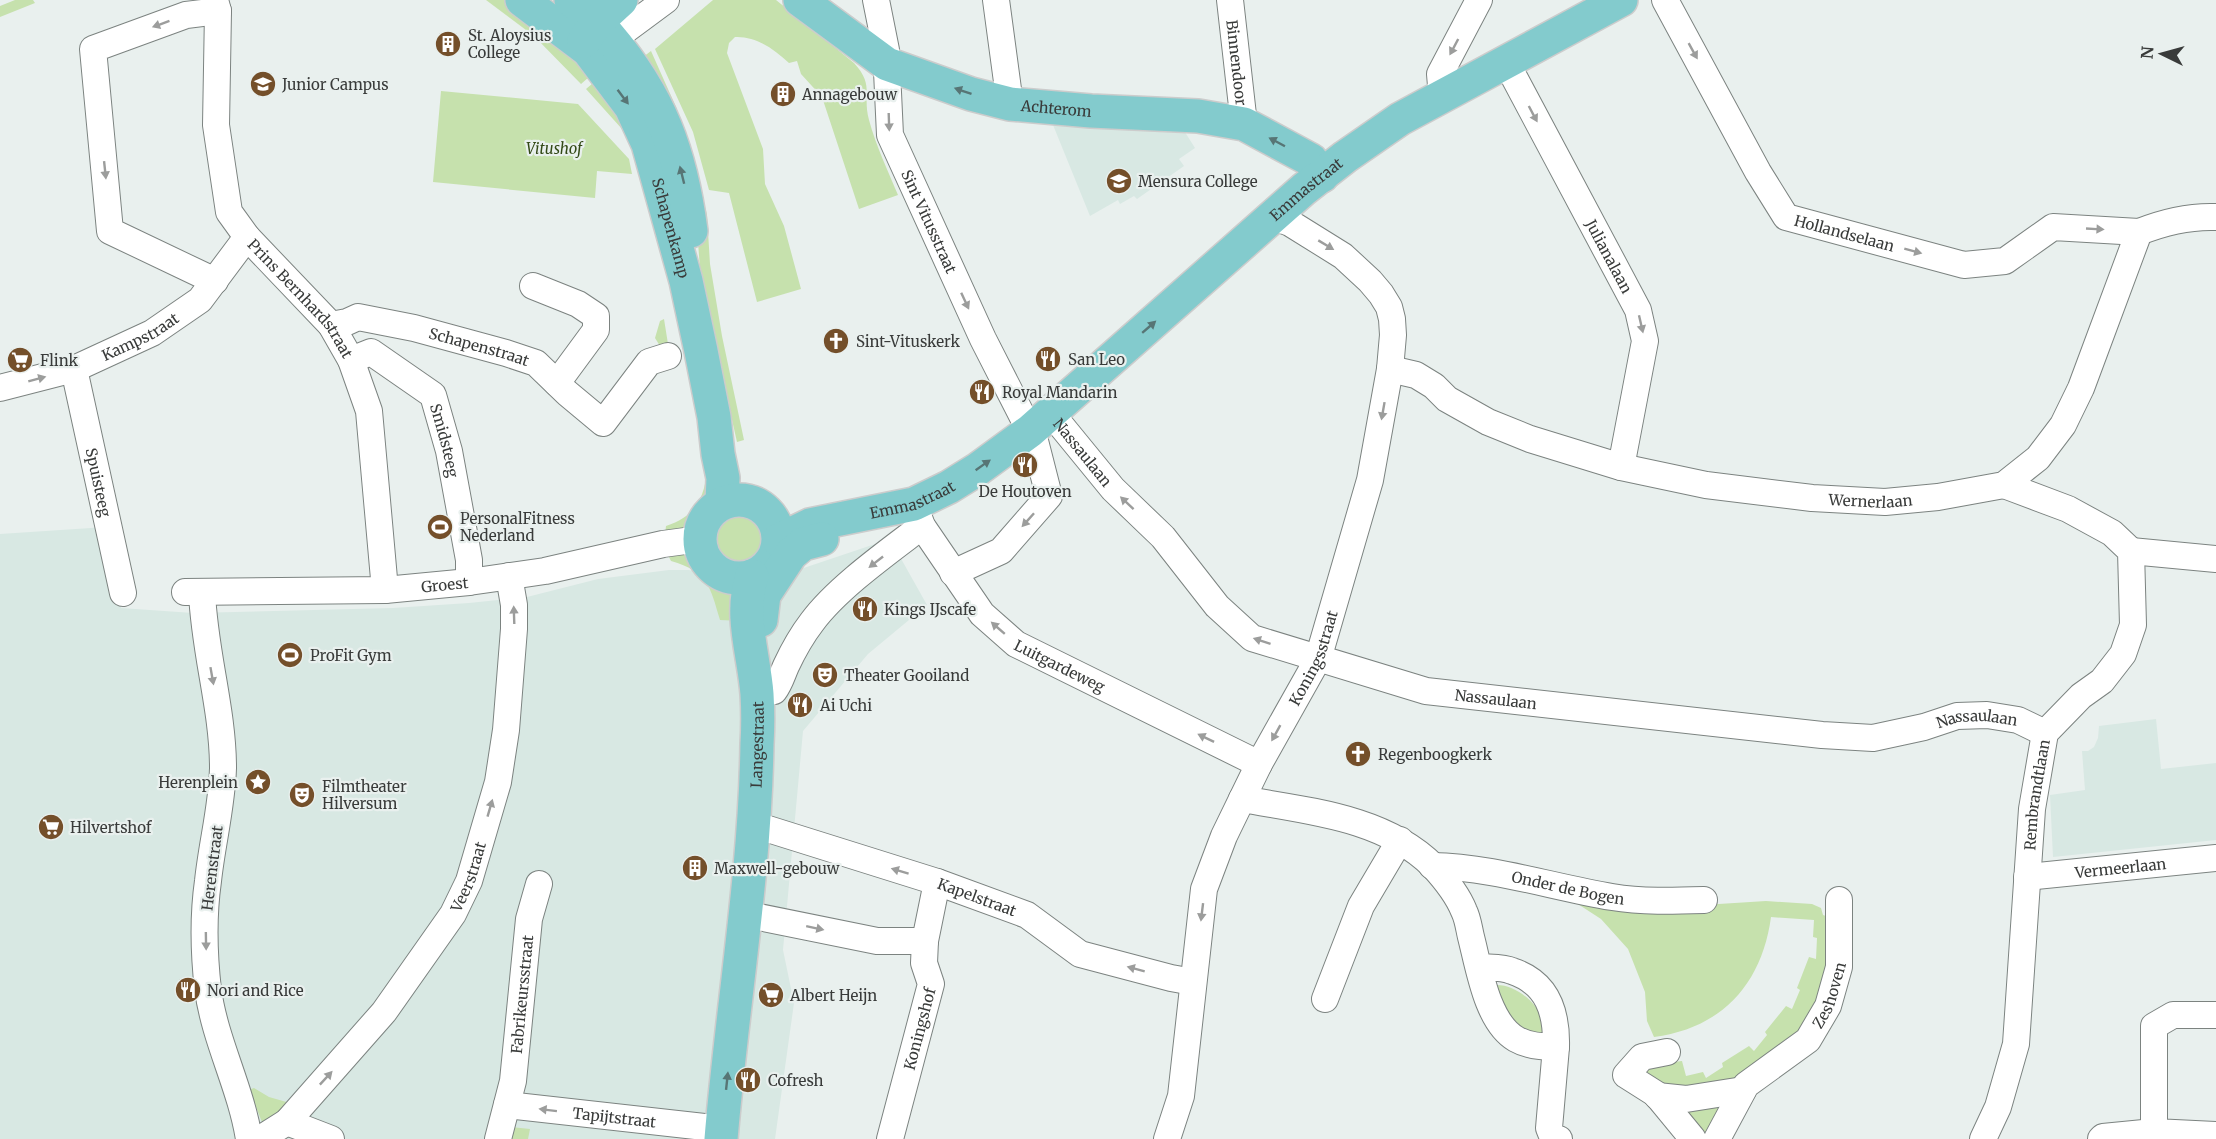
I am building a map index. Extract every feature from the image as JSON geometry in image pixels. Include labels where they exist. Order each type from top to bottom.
[{"type":"main road","name":"Schapenkamp","points":[[522,0],[594,39],[648,90],[672,139],[684,182],[701,311],[737,471],[734,501]]},
{"type":"main road","name":"Schapenkamp","points":[[571,0],[594,39]]},
{"type":"main road","points":[[594,39],[621,0]]},
{"type":"main road","name":"Achterom","points":[[800,0],[887,64],[971,94],[1010,104],[1090,111],[1198,116],[1244,124],[1311,160],[1322,176]]},
{"type":"main road","name":"Emmastraat","points":[[779,540],[810,525],[918,515],[959,481],[1040,422],[1345,157],[1400,119],[1621,0]]},
{"type":"main road","points":[[734,501],[755,502],[769,512],[778,528],[779,540],[772,562],[764,570],[738,579],[717,571],[705,559],[700,539],[705,520],[712,510],[734,501]]},
{"type":"main road","points":[[757,693],[764,595],[794,550],[802,544],[918,515]]},
{"type":"main road","name":"Langestraat","points":[[718,1132],[744,914],[758,745],[757,693],[747,622],[747,599],[752,576]]},
{"type":"street","points":[[594,39],[666,0]]},
{"type":"street","name":"Sint Vitusstraat","points":[[876,0],[887,64],[890,135],[982,339],[1040,422]]},
{"type":"street","points":[[996,0],[1010,104]]},
{"type":"street","name":"Binnendoor","points":[[1230,0],[1244,124]]},
{"type":"street","points":[[1442,97],[1440,74],[1479,0]]},
{"type":"street","name":"Hollandselaan","points":[[1665,0],[1758,171],[1786,217],[1964,265],[2005,261],[2053,227],[2139,232]]},
{"type":"street","points":[[215,281],[110,231],[93,49],[220,4]]},
{"type":"street","name":"Prins Bernhardstraat","points":[[220,4],[216,125],[229,212],[247,237],[331,325],[351,360],[369,411],[385,590]]},
{"type":"street","name":"Julianalaan","points":[[1506,62],[1638,310],[1645,341],[1621,467]]},
{"type":"street","name":"Koningsstraat","points":[[1167,1139],[1180,1096],[1204,889],[1224,836],[1259,764],[1318,659],[1371,480],[1390,369],[1392,319],[1389,307],[1381,294],[1343,256],[1290,223],[1274,217]]},
{"type":"street","points":[[2139,232],[2161,223],[2216,217]]},
{"type":"street","name":"Wernerlaan","points":[[1390,369],[1416,375],[1434,386],[1447,399],[1488,422],[1530,439],[1621,467],[1706,485],[1812,498],[1885,502],[1938,497],[2004,485],[2038,458],[2063,425],[2081,388],[2139,232]]},
{"type":"street","name":"Kampstraat","points":[[0,388],[74,369],[152,333],[200,300],[247,237]]},
{"type":"street","points":[[533,286],[578,304],[596,316],[596,330],[557,383]]},
{"type":"street","name":"Schapenstraat","points":[[331,325],[358,317],[414,328],[506,352],[536,363],[603,423],[655,356]]},
{"type":"street","name":"Smidsteeg","points":[[351,360],[371,352],[433,395],[449,451],[469,560],[469,582]]},
{"type":"street","name":"Spuisteeg","points":[[74,369],[123,593]]},
{"type":"street","points":[[958,581],[1001,551],[1049,496],[1035,441],[1040,422]]},
{"type":"street","name":"Nassaulaan","points":[[1040,422],[1163,537],[1217,606],[1252,638],[1318,659],[1426,691],[1822,735],[1873,738],[1924,727],[1957,716],[1987,715],[2018,720],[2045,733]]},
{"type":"street","points":[[2004,485],[2067,509],[2112,533],[2131,551],[2216,560]]},
{"type":"street","name":"Luitgardeweg","points":[[918,515],[958,581],[982,614],[1025,650],[1259,764]]},
{"type":"street","name":"Emmastraat","points":[[757,693],[774,691],[801,640],[825,606],[870,567],[918,515]]},
{"type":"street","name":"Groest","points":[[193,592],[385,590],[469,582],[545,571],[663,544],[700,539]]},
{"type":"street","name":"Rembrandtlaan","points":[[1983,1139],[1998,1107],[2016,1044],[2032,809],[2045,733],[2081,696],[2102,681],[2123,654],[2133,625],[2131,551]]},
{"type":"street","name":"Veerstraat","points":[[287,1122],[352,1050],[396,996],[453,914],[469,881],[498,782],[506,730],[514,628],[514,606],[509,576]]},
{"type":"street","name":"Herenstraat","points":[[193,592],[203,619],[222,753],[221,801],[210,860],[206,904],[208,988],[212,1016],[249,1139]]},
{"type":"street","points":[[1242,799],[1371,827],[1400,840],[1432,866],[1464,911],[1484,991],[1497,1019],[1516,1039],[1538,1047],[1556,1047]]},
{"type":"street","name":"Kapelstraat","points":[[752,827],[768,829],[936,882],[1027,915],[1080,954],[1193,982]]},
{"type":"street","points":[[1325,999],[1361,906],[1400,840]]},
{"type":"street","name":"Vermeerlaan","points":[[2026,877],[2216,858]]},
{"type":"street","name":"Onder de Bogen","points":[[1432,866],[1456,866],[1498,873],[1615,897],[1662,901],[1704,900]]},
{"type":"street","name":"Koningshof","points":[[890,1139],[931,984],[924,963],[936,882]]},
{"type":"street","name":"Fabrikeursstraat","points":[[498,1139],[513,1081],[529,919],[539,884]]},
{"type":"street","name":"Zeshoven","points":[[1717,1139],[1746,1085],[1808,1040],[1828,1005],[1839,967],[1839,900]]},
{"type":"street","points":[[744,914],[877,941],[926,941]]},
{"type":"street","points":[[1479,967],[1511,970],[1532,980],[1549,1000],[1557,1024],[1549,1128],[1553,1138],[1559,1139]]},
{"type":"street","points":[[2154,1132],[2154,1026],[2173,1015],[2216,1015]]},
{"type":"street","points":[[1667,1052],[1642,1057],[1626,1075],[1657,1096],[1694,1139]]},
{"type":"street","points":[[1657,1096],[1686,1099],[1743,1090]]},
{"type":"street","name":"Tapijtstraat","points":[[507,1105],[718,1132]]},
{"type":"street","points":[[260,1139],[287,1122],[331,1139]]},
{"type":"street","points":[[2101,1139],[2154,1132],[2216,1136]]},
{"type":"shaded area","name":"Mensura College","points":[[1051,120],[1183,129],[1195,148],[1179,159],[1184,166],[1137,199],[1134,196],[1120,204],[1118,200],[1090,216]]},
{"type":"shaded area","points":[[106,527],[121,608],[193,613],[393,608],[469,603],[527,597],[598,579],[669,570],[689,570],[729,581],[762,582],[890,539],[927,605],[868,654],[803,731],[783,950],[794,1003],[775,1139],[0,1139],[0,534]]},
{"type":"shaded area","points":[[2156,719],[2161,769],[2216,763],[2216,840],[2053,857],[2050,795],[2085,790],[2082,751],[2088,751],[2094,747],[2098,738],[2099,726]]},
{"type":"green space","points":[[15,0],[33,0],[35,3],[0,17],[0,6]]},
{"type":"green space","points":[[486,0],[512,0],[596,71],[581,84],[534,36]]},
{"type":"green space","points":[[713,0],[776,0],[854,63],[866,84],[869,120],[898,195],[859,209],[822,97],[801,74],[797,61],[789,63],[764,44],[743,37],[735,37],[729,43],[727,53],[763,149],[765,184],[784,226],[801,289],[757,302],[729,193],[709,190],[693,132],[655,49]]},
{"type":"green space","points":[[651,51],[676,107],[697,173],[707,215],[710,264],[722,336],[744,440],[737,442],[701,282],[697,229],[635,63]]},
{"type":"green space","points":[[599,78],[640,149],[586,89]]},
{"type":"green space","name":"Vitushof","points":[[441,91],[578,104],[629,159],[632,174],[597,171],[595,198],[433,182]]},
{"type":"green space","points":[[664,319],[668,344],[660,346],[655,338],[660,321]]},
{"type":"green space","points":[[708,460],[711,502],[689,528],[665,535],[666,526],[687,516],[699,501],[703,492]]},
{"type":"green space","points":[[739,510],[750,512],[763,523],[768,539],[766,550],[755,563],[739,568],[728,566],[715,555],[710,539],[712,528],[723,515]]},
{"type":"green space","points":[[680,553],[692,557],[710,574],[734,588],[742,621],[720,620],[706,582],[693,570],[671,561],[668,555]]},
{"type":"green space","points":[[1567,897],[1703,905],[1766,901],[1812,904],[1821,908],[1823,915],[1826,916],[1831,955],[1826,991],[1806,1029],[1731,1086],[1661,1088],[1644,1073],[1647,1069],[1656,1065],[1682,1061],[1686,1076],[1703,1072],[1706,1078],[1723,1067],[1722,1063],[1749,1046],[1754,1051],[1767,1035],[1765,1032],[1786,1006],[1792,1009],[1809,957],[1816,959],[1817,938],[1813,937],[1814,920],[1771,917],[1758,963],[1748,982],[1735,999],[1719,1013],[1700,1024],[1654,1037],[1647,1021],[1645,992],[1628,949],[1601,919]]},
{"type":"green space","points":[[1497,985],[1516,990],[1532,1003],[1543,1021],[1544,1030],[1541,1040],[1519,1030],[1490,987]]},
{"type":"green space","points":[[254,1088],[269,1097],[290,1103],[268,1123],[262,1122],[250,1092]]},
{"type":"green space","points":[[1670,1103],[1723,1105],[1706,1139]]},
{"type":"green space","points":[[511,1127],[530,1129],[528,1139],[508,1139]]},
{"type":"place","name":"St. Aloysius College","points":[[448,44]]},
{"type":"place","name":"Junior Campus","points":[[263,84]]},
{"type":"place","name":"Annagebouw","points":[[783,94]]},
{"type":"place","name":"Mensura College","points":[[1119,181]]},
{"type":"place","name":"Sint-Vituskerk","points":[[836,341]]},
{"type":"place","name":"San Leo","points":[[1048,359]]},
{"type":"place","name":"Flink","points":[[20,360]]},
{"type":"place","name":"Royal Mandarin","points":[[982,392]]},
{"type":"place","name":"De Houtoven","points":[[1025,465]]},
{"type":"place","name":"PersonalFitness Nederland","points":[[440,527]]},
{"type":"place","name":"Kings IJscafe","points":[[865,609]]},
{"type":"place","name":"ProFit Gym","points":[[290,655]]},
{"type":"place","name":"Theater Gooiland","points":[[825,675]]},
{"type":"place","name":"Ai Uchi","points":[[800,705]]},
{"type":"place","name":"Regenboogkerk","points":[[1358,754]]},
{"type":"place","name":"Herenplein","points":[[258,782]]},
{"type":"place","name":"Filmtheater Hilversum","points":[[302,795]]},
{"type":"place","name":"Hilvertshof","points":[[51,827]]},
{"type":"place","name":"Maxwell-gebouw","points":[[695,868]]},
{"type":"place","name":"Nori and Rice","points":[[188,990]]},
{"type":"place","name":"Albert Heijn","points":[[771,995]]},
{"type":"place","name":"Cofresh","points":[[748,1080]]}]
